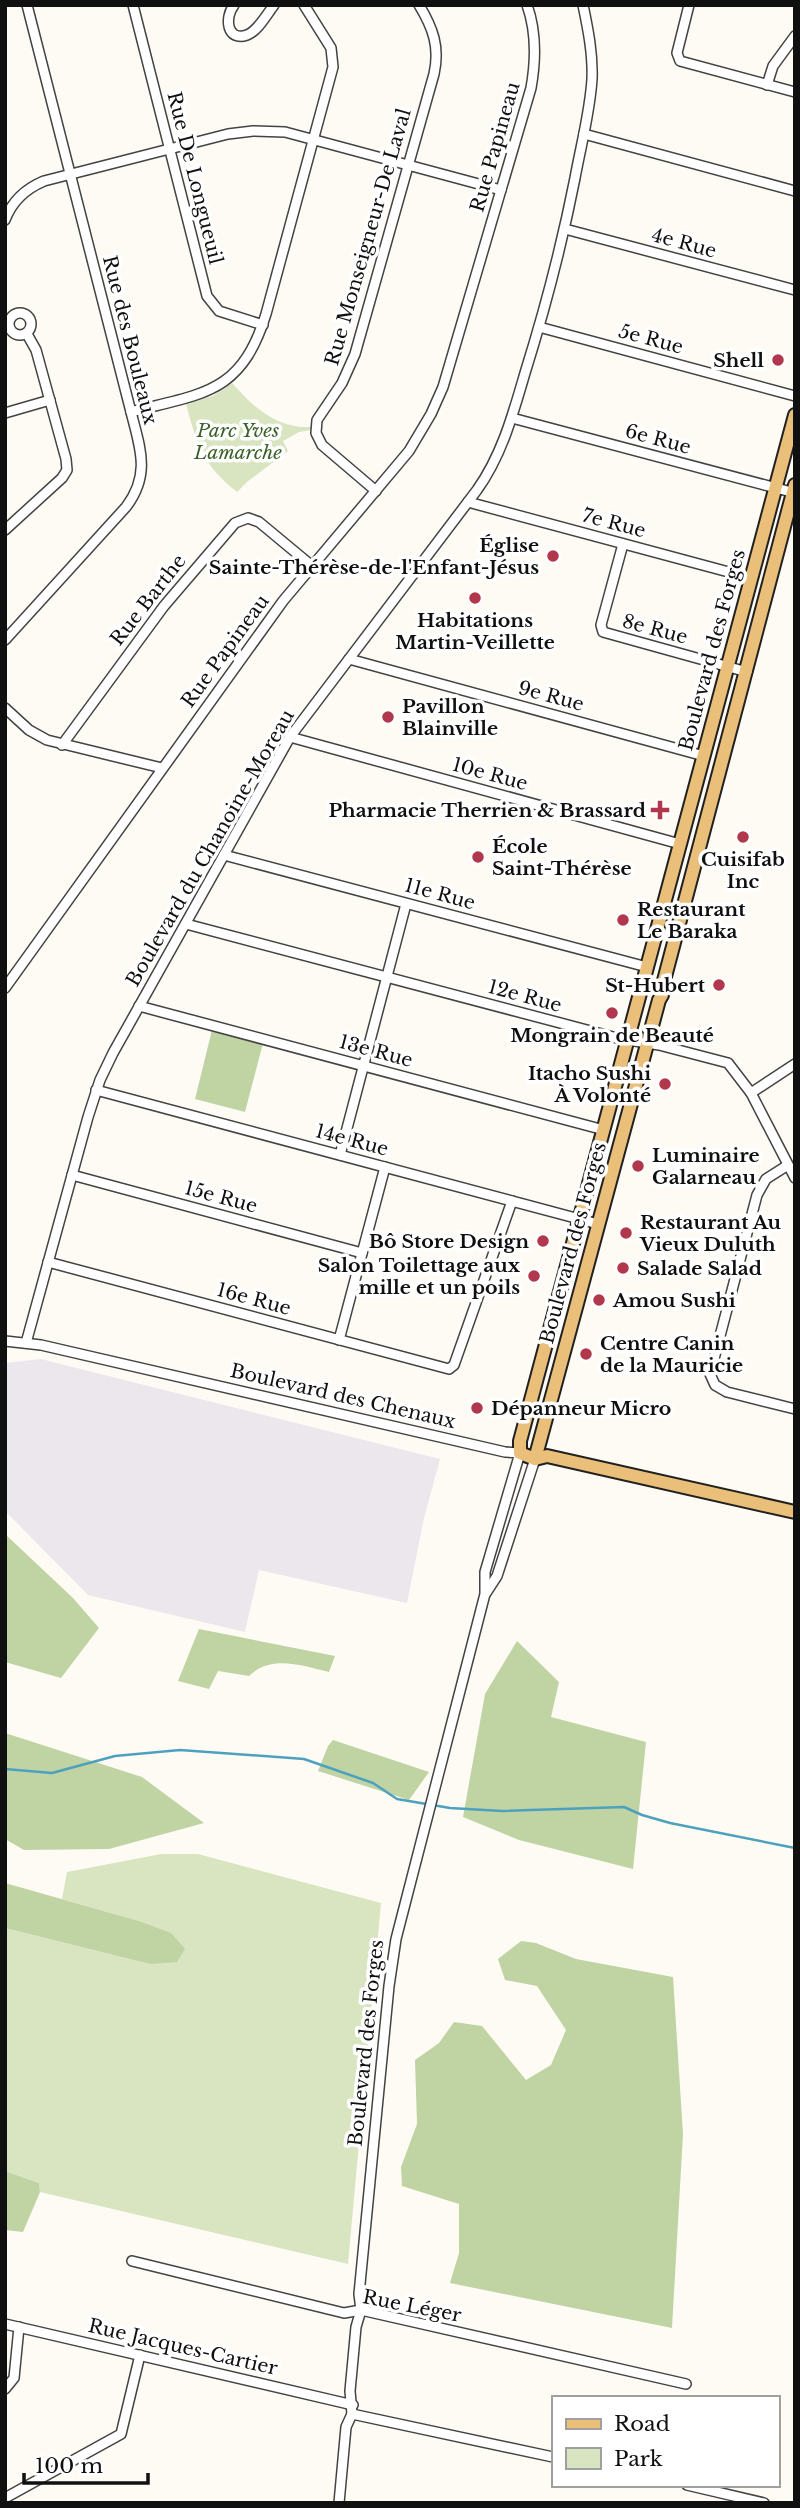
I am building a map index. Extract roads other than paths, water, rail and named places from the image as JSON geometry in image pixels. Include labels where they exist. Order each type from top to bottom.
[{"type":"main road","name":"Boulevard des Forges","points":[[520,1453],[520,1441],[795,415]]},
{"type":"main road","name":"Boulevard des Forges","points":[[535,1459],[794,490]]},
{"type":"main road","name":"Boulevard des Chenaux","points":[[520,1453],[535,1459],[547,1456],[795,1512]]},
{"type":"street","name":"Rue des Bouleaux","points":[[5,640],[126,507],[141,480],[142,464],[27,5]]},
{"type":"street","name":"Rue De Longueuil","points":[[133,5],[209,302],[224,314],[263,325]]},
{"type":"street","points":[[234,5],[228,14],[227,24],[233,32],[242,36],[251,33],[274,5]]},
{"type":"street","points":[[131,412],[188,398],[222,383],[247,360],[263,325],[334,68],[331,48],[304,5]]},
{"type":"street","name":"Rue Monseigneur-De Laval","points":[[376,491],[322,445],[316,433],[316,425],[318,416],[342,383],[352,360],[437,56],[433,31],[419,5]]},
{"type":"street","name":"Rue Papineau","points":[[5,988],[277,609],[418,437],[439,395],[528,102],[534,73],[534,33],[527,5]]},
{"type":"street","name":"Boulevard du Chanoine-Moreau","points":[[26,1343],[96,1090],[113,1053],[290,737],[492,468],[512,418],[539,327],[565,229],[584,134],[592,69],[583,5]]},
{"type":"street","points":[[689,5],[677,51],[679,59],[795,92]]},
{"type":"street","points":[[767,85],[772,67],[795,36]]},
{"type":"street","points":[[5,220],[13,204],[30,188],[50,178],[228,134],[253,131],[279,131],[315,139],[501,190]]},
{"type":"street","points":[[584,134],[795,191]]},
{"type":"street","name":"4e Rue","points":[[565,229],[795,290]]},
{"type":"street","name":"5e Rue","points":[[539,327],[795,396]]},
{"type":"street","points":[[5,530],[62,478],[67,470],[36,350],[27,334]]},
{"type":"street","points":[[5,413],[50,400]]},
{"type":"street","name":"6e Rue","points":[[512,418],[794,490]]},
{"type":"street","name":"7e Rue","points":[[468,502],[751,578]]},
{"type":"street","name":"Rue Barthe","points":[[62,745],[164,606],[235,523],[248,519],[258,522],[312,566]]},
{"type":"street","name":"8e Rue","points":[[624,544],[601,625],[603,632],[747,672]]},
{"type":"street","name":"9e Rue","points":[[349,659],[704,756]]},
{"type":"street","points":[[5,708],[40,738],[162,768]]},
{"type":"street","name":"10e Rue","points":[[290,737],[680,844]]},
{"type":"street","name":"11e Rue","points":[[224,855],[647,967]]},
{"type":"street","points":[[667,894],[686,899]]},
{"type":"street","points":[[340,1155],[406,904]]},
{"type":"street","name":"12e Rue","points":[[186,924],[627,1041],[648,1043],[728,1063],[751,1093],[795,1178]]},
{"type":"street","name":"13e Rue","points":[[139,1006],[604,1130]]},
{"type":"street","points":[[751,1093],[795,1064]]},
{"type":"street","name":"14e Rue","points":[[96,1090],[598,1224]]},
{"type":"street","points":[[788,1165],[766,1179],[757,1195],[710,1374],[716,1385],[727,1392],[795,1409]]},
{"type":"street","points":[[339,1340],[385,1167]]},
{"type":"street","name":"15e Rue","points":[[72,1175],[362,1253]]},
{"type":"street","name":"16e Rue","points":[[48,1262],[452,1368],[512,1201]]},
{"type":"street","name":"Boulevard des Chenaux","points":[[5,1341],[26,1343],[490,1449],[520,1453]]},
{"type":"street","name":"Boulevard des Forges","points":[[339,2503],[346,2427],[352,2409],[350,2391],[356,2327],[361,2310],[359,2294],[362,2260],[396,1939],[485,1594],[485,1572],[520,1453]]},
{"type":"street","name":"Boulevard des Forges","points":[[485,1594],[498,1576],[535,1459]]},
{"type":"street","name":"Rue Léger","points":[[132,2261],[344,2313],[361,2310],[686,2384]]},
{"type":"street","name":"Rue Jacques-Cartier","points":[[5,2324],[552,2457]]},
{"type":"street","points":[[5,2389],[15,2378],[19,2327]]},
{"type":"street","points":[[5,2498],[120,2435],[124,2428],[140,2355]]},
{"type":"street","points":[[696,2487],[764,2503]]},
{"type":"waterway","points":[[5,1769],[52,1773],[115,1756],[180,1750],[304,1759],[373,1783],[397,1799],[450,1808],[502,1811],[624,1807],[670,1823],[795,1848]]},
{"type":"place","name":"Shell","points":[[778,360]]},
{"type":"place","name":"Église Sainte-Thérèse-de-l'Enfant-Jésus","points":[[553,556]]},
{"type":"place","name":"Habitations Martin-Veillette","points":[[475,598]]},
{"type":"place","name":"Pavillon Blainville","points":[[388,717]]},
{"type":"place","name":"Pharmacie Therrien & Brassard","points":[[660,810]]},
{"type":"place","name":"Cuisifab Inc","points":[[743,837]]},
{"type":"place","name":"École Saint-Thérèse","points":[[478,857]]},
{"type":"place","name":"Restaurant Le Baraka","points":[[623,920]]},
{"type":"place","name":"St-Hubert","points":[[719,985]]},
{"type":"place","name":"Mongrain de Beauté","points":[[612,1013]]},
{"type":"place","name":"Itacho Sushi À Volonté","points":[[665,1084]]},
{"type":"place","name":"Luminaire Galarneau","points":[[638,1166]]},
{"type":"place","name":"Restaurant Au Vieux Duluth","points":[[626,1233]]},
{"type":"place","name":"Bô Store Design","points":[[543,1241]]},
{"type":"place","name":"Salade Salad","points":[[623,1268]]},
{"type":"place","name":"Salon Toilettage aux mille et un poils","points":[[534,1276]]},
{"type":"place","name":"Amou Sushi","points":[[599,1300]]},
{"type":"place","name":"Centre Canin de la Mauricie","points":[[586,1354]]},
{"type":"place","name":"Dépanneur Micro","points":[[477,1408]]},
{"type":"park label","name":"Parc Yves Lamarche","points":[[238,441]]}]
